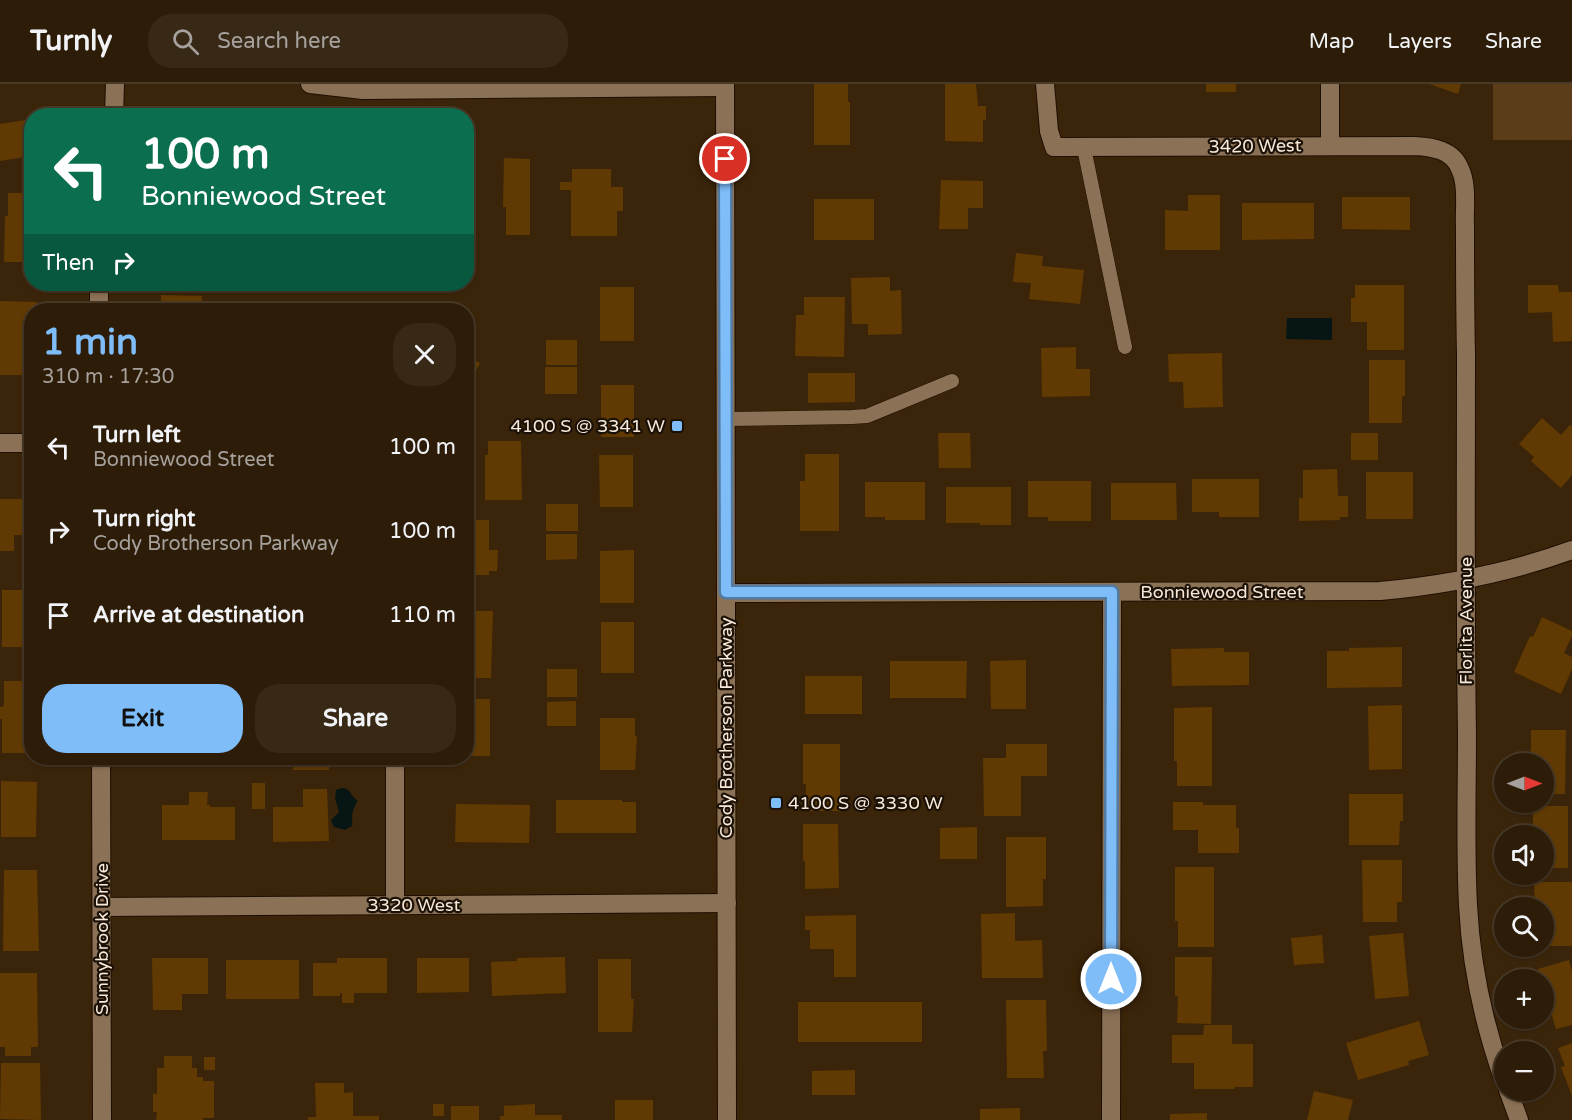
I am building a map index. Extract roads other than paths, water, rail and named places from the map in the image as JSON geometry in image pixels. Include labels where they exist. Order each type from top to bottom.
[{"type":"street","points":[[114,108],[115,84]]},
{"type":"street","points":[[310,84],[363,90],[725,86]]},
{"type":"street","name":"3420 West","points":[[1045,84],[1049,131],[1054,147],[1330,145],[1426,147],[1445,152],[1454,158]]},
{"type":"street","points":[[1330,84],[1330,145]]},
{"type":"street","name":"Cody Brotherson Parkway","points":[[725,86],[727,1120]]},
{"type":"street","name":"Florlita Avenue","points":[[1454,158],[1460,168],[1464,193],[1468,905],[1480,1001],[1494,1050]]},
{"type":"street","points":[[0,443],[24,443]]},
{"type":"street","name":"Bonniewood Street","points":[[726,592],[1370,591],[1466,580],[1520,568],[1572,550]]},
{"type":"street","points":[[1111,1120],[1112,592]]},
{"type":"street","name":"Sunnybrook Drive","points":[[101,765],[102,1120]]},
{"type":"street","points":[[395,765],[395,905]]},
{"type":"street","name":"3320 West","points":[[102,907],[727,903]]},
{"type":"street","points":[[1510,1101],[1512,1118]]},
{"type":"lane","points":[[1084,148],[1125,347]]},
{"type":"lane","points":[[727,419],[867,416],[952,381]]},
{"type":"place","name":"4100 S @ 3341 W","points":[[677,426]]},
{"type":"place","name":"4100 S @ 3330 W","points":[[776,803]]}]
